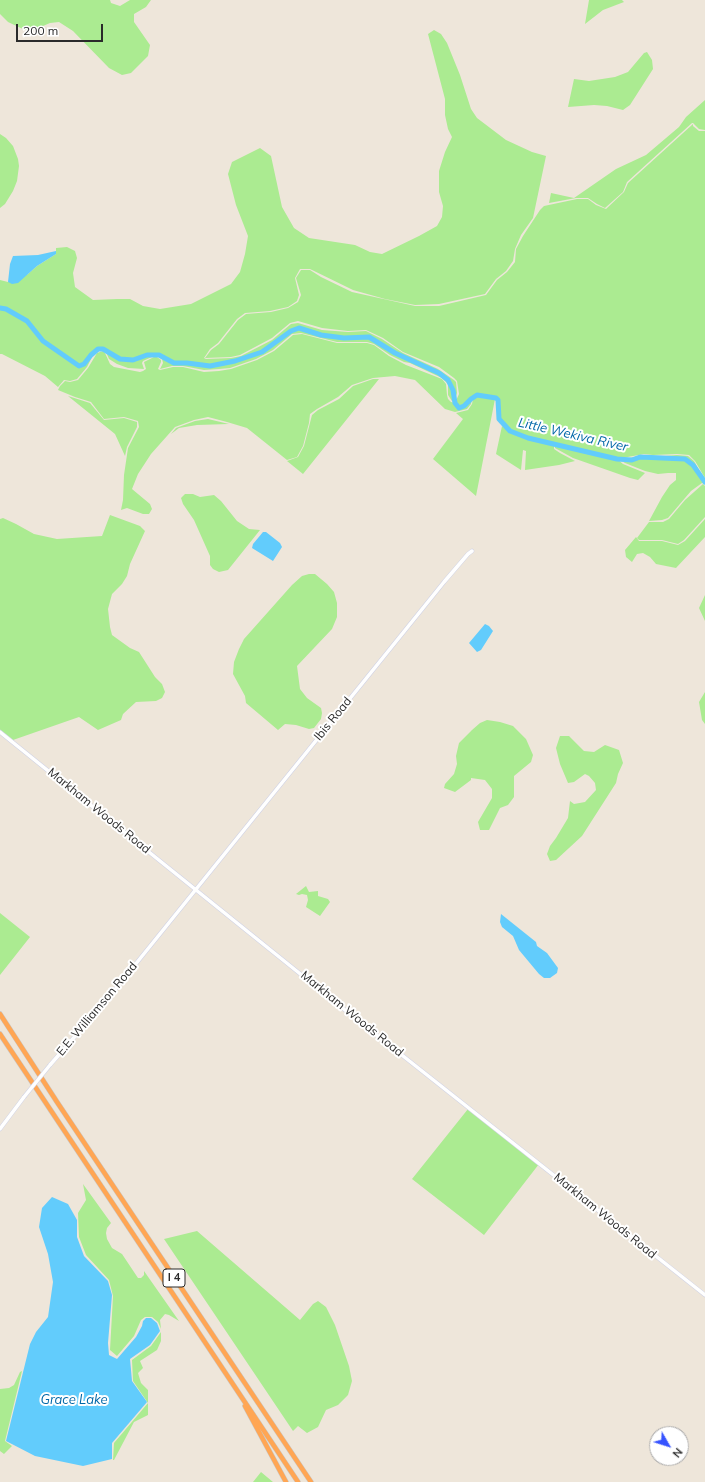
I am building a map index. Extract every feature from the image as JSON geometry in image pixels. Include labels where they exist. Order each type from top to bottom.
[{"type":"highway","name":"I 4","points":[[0,1014],[57,1102],[311,1482]]},
{"type":"highway","name":"I 4","points":[[0,1034],[229,1376],[298,1482]]},
{"type":"highway","points":[[229,1376],[286,1482]]},
{"type":"main road","name":"Ibis Road","points":[[195,889],[444,582],[472,551]]},
{"type":"main road","name":"Markham Woods Road","points":[[0,732],[352,1016],[705,1294]]},
{"type":"main road","name":"E.E. Williamson Road","points":[[0,1129],[50,1065],[105,1002],[195,889]]},
{"type":"green space","points":[[0,0],[110,0],[111,3],[120,6],[130,0],[151,0],[146,7],[134,14],[134,22],[150,45],[148,56],[131,73],[122,75],[109,68],[73,31],[59,22],[50,23],[36,29],[25,30],[8,22],[0,14]]},
{"type":"green space","points":[[589,0],[622,0],[624,2],[603,10],[585,24]]},
{"type":"green space","points":[[434,30],[441,34],[447,43],[460,75],[471,109],[477,118],[506,140],[532,152],[546,156],[533,218],[521,235],[515,249],[513,261],[506,271],[496,279],[485,294],[439,304],[415,305],[385,299],[353,290],[310,269],[300,269],[295,278],[299,295],[297,301],[288,307],[270,311],[245,313],[237,319],[218,343],[210,349],[204,358],[231,358],[241,356],[272,340],[291,324],[298,323],[322,330],[348,332],[366,331],[382,339],[403,353],[438,369],[454,380],[456,382],[457,393],[454,402],[448,395],[448,384],[442,378],[390,355],[374,344],[367,342],[337,342],[301,333],[292,334],[273,350],[256,359],[230,368],[219,369],[204,370],[183,366],[172,366],[160,369],[163,363],[162,359],[158,356],[154,356],[143,361],[142,363],[144,369],[128,368],[109,359],[104,350],[99,350],[93,355],[87,367],[77,379],[70,381],[64,380],[58,387],[45,376],[0,354],[0,280],[8,282],[28,274],[37,266],[56,254],[56,248],[67,247],[75,251],[77,258],[73,273],[75,287],[93,300],[130,299],[143,306],[160,309],[191,304],[231,284],[240,272],[248,236],[236,205],[228,174],[232,162],[260,148],[271,156],[282,207],[294,228],[309,238],[355,245],[370,252],[382,254],[437,226],[442,217],[443,206],[439,192],[439,171],[452,137],[448,129],[445,115],[445,99],[428,34]]},
{"type":"green space","points":[[647,52],[652,60],[653,69],[630,105],[623,110],[607,106],[594,105],[568,107],[574,79],[589,81],[615,77],[628,72],[644,53]]},
{"type":"green space","points":[[705,100],[705,130],[699,129],[692,123],[627,182],[623,192],[605,208],[588,198],[576,198],[549,203],[551,193],[574,198],[616,169],[646,155],[679,127],[686,117]]},
{"type":"green space","points":[[693,124],[693,126],[699,131],[705,131],[705,478],[695,461],[689,455],[644,454],[617,459],[623,464],[645,473],[638,480],[630,478],[573,458],[555,448],[555,444],[528,438],[510,431],[499,419],[498,400],[496,398],[477,395],[472,398],[471,404],[467,409],[455,412],[445,409],[415,380],[395,376],[373,378],[352,385],[338,397],[310,414],[303,446],[297,457],[287,460],[247,428],[227,422],[208,417],[175,427],[151,454],[138,474],[132,489],[150,504],[152,509],[149,514],[143,514],[127,508],[121,510],[128,448],[139,427],[138,421],[124,417],[104,419],[91,402],[58,390],[65,381],[70,382],[78,380],[88,368],[97,353],[103,351],[110,364],[114,367],[140,372],[146,369],[144,362],[157,357],[161,360],[158,369],[160,370],[173,367],[183,367],[204,372],[231,369],[257,360],[274,351],[293,335],[302,334],[337,343],[367,343],[374,345],[389,356],[406,365],[442,379],[446,384],[448,399],[455,403],[459,394],[457,381],[454,378],[439,367],[403,352],[383,338],[366,330],[348,331],[322,328],[298,321],[290,323],[272,338],[240,355],[231,357],[205,358],[211,350],[219,344],[238,320],[246,314],[271,312],[288,308],[298,302],[301,295],[296,278],[301,270],[310,270],[352,292],[415,306],[439,306],[486,295],[497,280],[507,272],[515,262],[516,249],[523,236],[544,206],[577,199],[588,199],[596,205],[606,209],[624,192],[628,183]]},
{"type":"green space","points":[[0,134],[13,146],[19,166],[17,181],[13,191],[5,204],[0,208]]},
{"type":"green space","points":[[373,379],[379,379],[303,474],[287,461],[298,457],[304,446],[312,415],[318,410],[339,399],[353,386]]},
{"type":"green space","points":[[68,396],[90,403],[104,420],[124,418],[137,422],[137,427],[127,447],[125,456],[115,434]]},
{"type":"green space","points":[[478,396],[495,399],[476,496],[433,459],[463,419],[456,413],[468,410],[473,399]]},
{"type":"green space","points":[[208,419],[229,424],[197,425],[179,428],[171,434],[176,428],[195,421]]},
{"type":"green space","points":[[502,426],[510,432],[528,439],[554,445],[554,449],[575,461],[525,470],[526,451],[523,450],[521,470],[496,454]]},
{"type":"green space","points":[[644,455],[653,457],[677,455],[688,456],[694,461],[705,481],[705,484],[702,483],[691,491],[668,518],[649,521],[662,497],[670,485],[676,480],[676,473],[658,474],[645,471],[620,460]]},
{"type":"green space","points":[[703,484],[705,486],[705,517],[684,540],[678,544],[662,540],[639,540],[637,538],[649,522],[663,522],[669,519],[685,500]]},
{"type":"green space","points":[[185,494],[193,494],[200,497],[214,495],[221,501],[237,521],[249,529],[260,530],[228,570],[219,572],[213,569],[210,565],[210,556],[194,520],[183,504],[181,498]]},
{"type":"green space","points":[[110,515],[140,526],[145,531],[130,564],[127,576],[122,584],[112,594],[108,609],[112,635],[130,648],[139,652],[155,677],[162,684],[165,692],[162,698],[156,701],[136,702],[123,714],[121,720],[98,730],[79,717],[13,740],[0,730],[0,519],[3,518],[34,534],[57,539],[102,536]]},
{"type":"green space","points":[[705,519],[705,537],[676,568],[656,564],[650,557],[643,553],[637,554],[632,562],[626,557],[625,550],[636,537],[639,541],[662,541],[678,545],[685,541]]},
{"type":"green space","points":[[315,574],[327,584],[334,592],[337,603],[337,617],[332,629],[297,666],[300,689],[307,698],[321,708],[321,719],[314,728],[309,729],[296,725],[285,724],[278,730],[246,703],[245,696],[233,674],[234,662],[244,639],[292,585],[302,576]]},
{"type":"green space","points":[[705,595],[705,621],[699,608]]},
{"type":"green space","points":[[705,692],[705,724],[702,720],[699,702]]},
{"type":"green space","points":[[487,720],[513,726],[526,739],[533,755],[531,762],[514,776],[514,797],[508,805],[500,808],[489,830],[480,830],[478,822],[492,798],[492,789],[485,780],[471,778],[471,780],[455,792],[444,788],[445,784],[454,774],[457,764],[456,756],[459,743],[480,723]]},
{"type":"green space","points":[[560,736],[569,736],[584,751],[594,752],[605,745],[619,750],[623,763],[616,783],[582,836],[556,860],[550,861],[547,854],[550,846],[568,818],[570,801],[574,804],[585,802],[596,790],[595,783],[585,774],[574,782],[568,783],[560,764],[556,748]]},
{"type":"green space","points":[[306,886],[309,892],[318,891],[318,896],[328,899],[330,902],[320,916],[306,907],[308,900],[307,895],[296,894]]},
{"type":"green space","points":[[0,913],[30,937],[0,975]]},
{"type":"green space","points":[[468,1109],[539,1164],[484,1235],[412,1179]]},
{"type":"green space","points":[[83,1184],[111,1223],[107,1228],[106,1233],[107,1239],[112,1248],[122,1254],[138,1278],[141,1278],[144,1275],[144,1271],[179,1321],[165,1314],[160,1320],[161,1329],[158,1322],[152,1317],[145,1317],[141,1320],[134,1336],[117,1356],[110,1350],[113,1296],[109,1280],[86,1255],[79,1237],[78,1213],[86,1200]]},
{"type":"green space","points":[[197,1231],[300,1320],[313,1304],[318,1301],[326,1307],[335,1325],[349,1366],[352,1381],[348,1395],[338,1405],[326,1410],[318,1427],[307,1433],[298,1426],[293,1431],[164,1239]]},
{"type":"green space","points":[[161,1332],[161,1341],[157,1350],[140,1361],[143,1368],[138,1373],[141,1383],[148,1390],[148,1403],[133,1381],[132,1360],[151,1346]]},
{"type":"green space","points":[[22,1371],[5,1441],[12,1446],[4,1454],[0,1451],[0,1389],[9,1388],[14,1385],[20,1372]]},
{"type":"green space","points":[[148,1403],[148,1415],[134,1422],[113,1460],[114,1443]]},
{"type":"green space","points":[[261,1472],[273,1482],[253,1482]]},
{"type":"water","points":[[56,251],[56,254],[37,266],[18,283],[12,284],[8,282],[10,264],[13,256],[38,255]]},
{"type":"water","points":[[263,532],[266,532],[280,543],[282,547],[273,561],[252,548],[253,544]]},
{"type":"water","points":[[485,624],[493,631],[481,650],[477,652],[469,643]]},
{"type":"water","points":[[501,914],[536,942],[537,946],[547,953],[558,968],[557,973],[550,978],[544,978],[539,974],[519,950],[513,936],[502,927],[500,922]]},
{"type":"water","name":"Grace Lake","points":[[52,1197],[68,1204],[77,1220],[77,1237],[84,1256],[108,1281],[112,1295],[108,1343],[109,1355],[117,1359],[136,1337],[143,1321],[146,1318],[151,1318],[157,1323],[160,1331],[150,1345],[130,1359],[132,1381],[147,1402],[112,1443],[112,1459],[83,1466],[35,1456],[6,1441],[30,1344],[36,1332],[48,1317],[53,1282],[48,1254],[39,1227],[42,1208]]},
{"type":"waterway","name":"Little Wekiva River","points":[[0,308],[6,309],[27,321],[43,341],[79,366],[84,364],[98,349],[103,349],[120,359],[133,360],[147,355],[159,355],[174,363],[210,366],[235,361],[262,352],[291,331],[299,328],[321,335],[344,338],[369,337],[395,353],[439,373],[448,380],[453,390],[455,403],[459,408],[464,406],[477,395],[496,398],[498,400],[499,419],[510,431],[528,438],[617,459],[632,460],[640,457],[685,459],[693,465],[705,482]]}]
